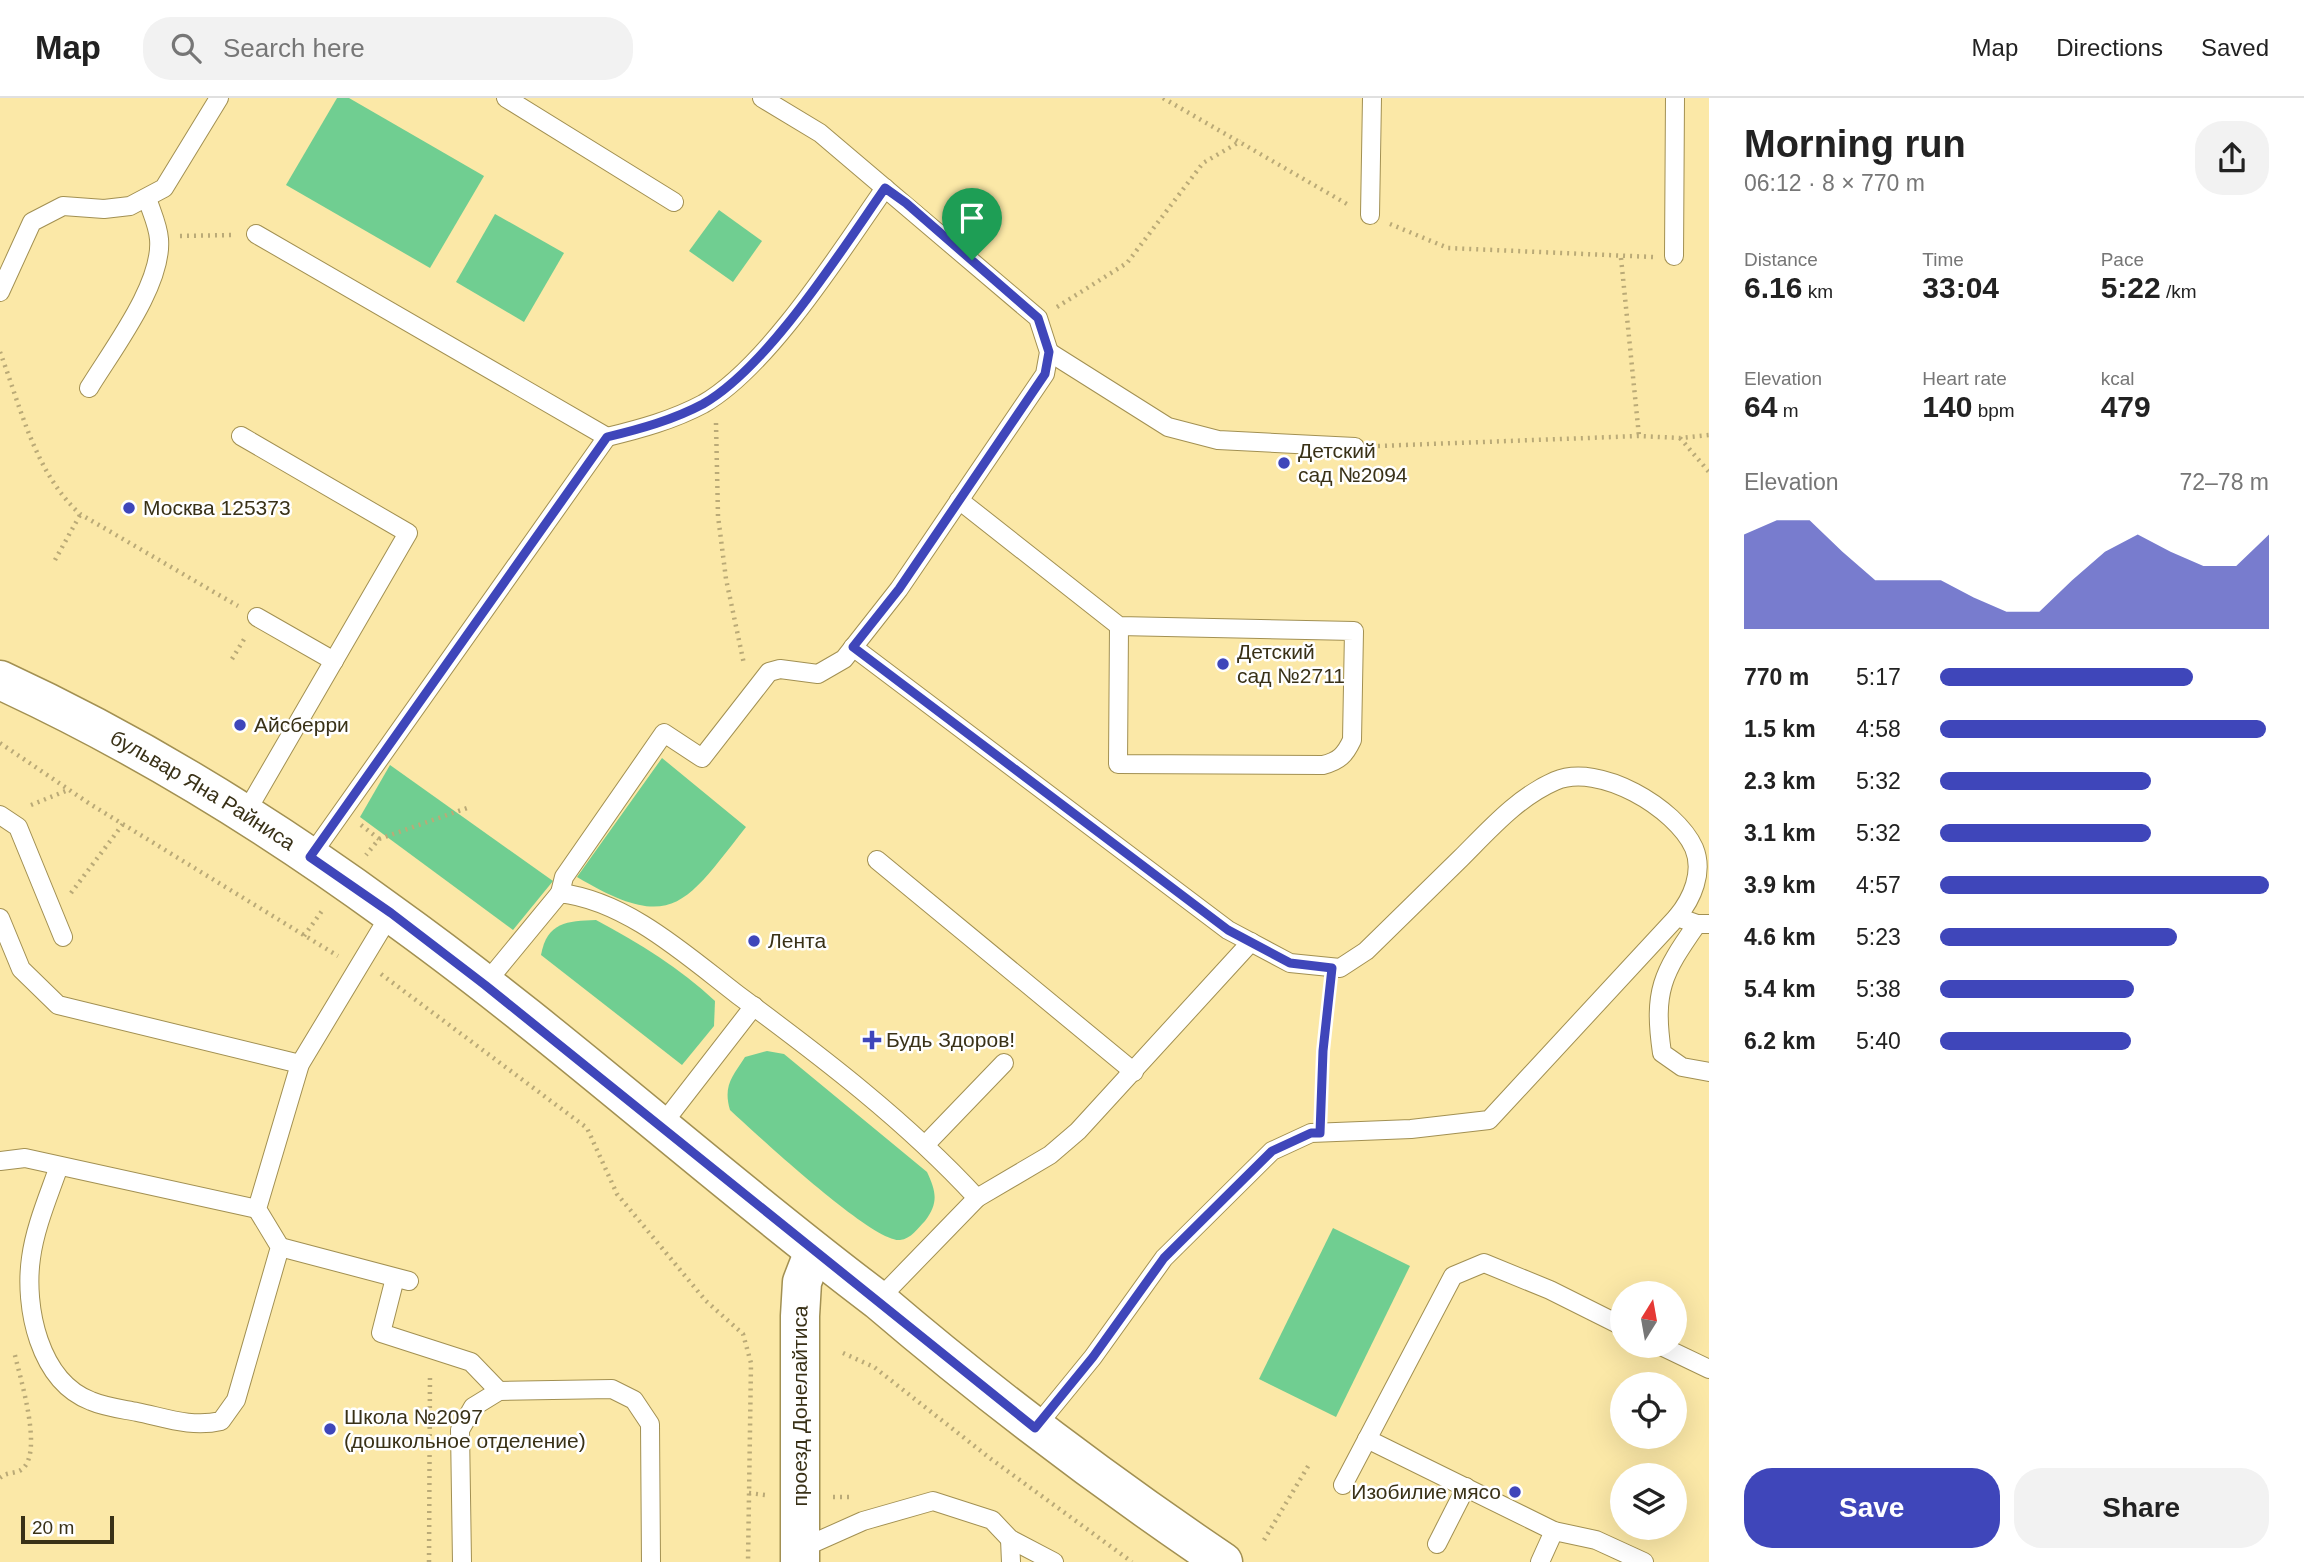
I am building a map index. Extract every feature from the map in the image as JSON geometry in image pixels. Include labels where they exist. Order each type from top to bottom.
[{"type":"main road","name":"бульвар Яна Райниса","points":[[0,680],[178,774],[245,814],[391,913],[485,985],[878,1300],[951,1363],[1035,1428],[1223,1562]]},
{"type":"main road","name":"проезд Донелайтиса","points":[[800,1555],[800,1316],[802,1282],[814,1251]]},
{"type":"lane","points":[[0,292],[32,222],[63,206],[104,209],[130,206],[164,188],[219,98]]},
{"type":"lane","points":[[506,98],[674,202]]},
{"type":"lane","points":[[485,985],[560,892],[565,877],[664,733],[702,758],[769,671],[780,669],[818,674],[844,659],[899,589],[1045,374],[1049,352],[1038,318],[820,132],[762,98]]},
{"type":"lane","points":[[1370,215],[1372,98]]},
{"type":"lane","points":[[1674,256],[1675,98]]},
{"type":"lane","points":[[310,857],[607,437],[652,426],[704,403],[756,360],[827,271],[885,188]]},
{"type":"lane","points":[[89,388],[153,276],[159,237],[146,198]]},
{"type":"lane","points":[[256,234],[607,437]]},
{"type":"lane","points":[[1049,352],[1168,427],[1217,440],[1356,447]]},
{"type":"lane","points":[[241,436],[408,533],[245,814]]},
{"type":"lane","points":[[959,500],[1119,626],[1354,631],[1352,740],[1346,753],[1336,762],[1323,765],[1118,764],[1119,626]]},
{"type":"lane","points":[[257,617],[334,662]]},
{"type":"lane","points":[[853,647],[1228,930],[1290,963],[1340,968],[1366,951],[1512,807],[1558,779],[1593,776],[1643,796],[1680,826],[1695,849],[1697,877],[1689,902],[1489,1120],[1411,1129],[1311,1133],[1272,1151],[1164,1258],[1093,1357],[1035,1428]]},
{"type":"lane","points":[[1,816],[18,827],[63,937]]},
{"type":"lane","points":[[877,860],[1134,1072]]},
{"type":"lane","points":[[560,892],[595,899],[668,942],[754,1006],[926,1144],[977,1198]]},
{"type":"lane","points":[[257,1209],[300,1064],[391,913]]},
{"type":"lane","points":[[1677,917],[1703,924],[1671,961],[1658,995],[1658,1026],[1662,1053],[1682,1067],[1709,1072]]},
{"type":"lane","points":[[0,918],[21,970],[58,1005],[300,1064]]},
{"type":"lane","points":[[878,1300],[977,1198],[1050,1155],[1078,1132],[1251,942]]},
{"type":"lane","points":[[661,1126],[754,1006]]},
{"type":"lane","points":[[926,1144],[1004,1063]]},
{"type":"lane","points":[[0,1161],[25,1158],[257,1209],[280,1247],[402,1280],[381,1333],[471,1362],[499,1391]]},
{"type":"lane","points":[[59,1166],[31,1257],[34,1320],[43,1350],[61,1379],[89,1401],[201,1426],[221,1421],[236,1400],[280,1247]]},
{"type":"lane","points":[[1343,1485],[1453,1276],[1484,1263],[1550,1290],[1610,1320]]},
{"type":"lane","points":[[1686,1358],[1709,1369]]},
{"type":"lane","points":[[463,1562],[460,1430],[473,1406],[499,1391],[612,1389],[634,1400],[650,1424],[651,1562]]},
{"type":"lane","points":[[1367,1439],[1554,1531],[1597,1540],[1644,1562]]},
{"type":"lane","points":[[1437,1544],[1466,1487]]},
{"type":"lane","points":[[800,1555],[863,1521],[933,1501],[992,1520],[1010,1539],[1054,1562]]},
{"type":"lane","points":[[1540,1562],[1554,1531]]},
{"type":"lane","points":[[1010,1539],[1011,1562]]},
{"type":"path","points":[[1038,318],[1127,263],[1203,163],[1241,141]]},
{"type":"path","points":[[159,237],[256,234]]},
{"type":"path","points":[[1621,258],[1639,436]]},
{"type":"path","points":[[0,352],[47,477],[80,514],[257,617]]},
{"type":"path","points":[[714,395],[718,516],[751,694]]},
{"type":"path","points":[[1356,447],[1709,435]]},
{"type":"path","points":[[1680,438],[1709,472]]},
{"type":"path","points":[[55,560],[80,514]]},
{"type":"path","points":[[0,743],[123,824],[358,968],[380,973],[587,1128],[617,1194],[706,1301],[743,1334],[751,1363],[748,1562]]},
{"type":"path","points":[[1,816],[69,790]]},
{"type":"path","points":[[379,839],[467,808]]},
{"type":"path","points":[[54,916],[123,824]]},
{"type":"path","points":[[1320,1133],[1323,1051],[1332,968]]},
{"type":"path","points":[[429,1562],[430,1348]]},
{"type":"path","points":[[843,1353],[874,1367],[991,1459],[1132,1562]]},
{"type":"path","points":[[1264,1540],[1310,1464]]},
{"type":"green space","points":[[337,98],[349,98],[484,176],[430,268],[286,185]]},
{"type":"green space","points":[[719,210],[762,241],[733,282],[689,251]]},
{"type":"green space","points":[[495,214],[564,253],[524,322],[456,282]]},
{"type":"green space","points":[[662,758],[746,827],[691,892],[675,902],[657,907],[635,904],[577,877]]},
{"type":"green space","points":[[390,765],[553,881],[513,930],[360,817]]},
{"type":"green space","points":[[596,920],[658,957],[715,1001],[714,1026],[682,1065],[541,955],[553,930],[567,923]]},
{"type":"green space","points":[[767,1051],[784,1054],[927,1172],[934,1191],[934,1203],[925,1221],[911,1235],[900,1240],[886,1236],[866,1224],[814,1185],[730,1110],[728,1088],[736,1070],[745,1057]]},
{"type":"green space","points":[[1333,1228],[1410,1266],[1336,1417],[1259,1379]]},
{"type":"place","name":"Детский сад №2094","points":[[1284,463]]},
{"type":"place","name":"Москва 125373","points":[[129,508]]},
{"type":"place","name":"Детский сад №2711","points":[[1223,664]]},
{"type":"place","name":"Айсберри","points":[[240,725]]},
{"type":"place","name":"Лента","points":[[754,941]]},
{"type":"place","name":"Будь Здоров!","points":[[872,1040]]},
{"type":"place","name":"Школа №2097 (дошкольное отделение)","points":[[330,1429]]},
{"type":"place","name":"Изобилие мясо","points":[[1515,1492]]},
{"type":"route","points":[[885,188],[972,260],[1038,318],[1049,352],[1045,374],[899,589],[853,647],[1228,930],[1290,963],[1332,968],[1323,1051],[1320,1133],[1311,1133],[1272,1151],[1164,1258],[1093,1357],[1035,1428],[485,985],[391,913],[310,857],[607,437],[652,426],[704,403],[756,360],[827,271],[885,188]]}]
